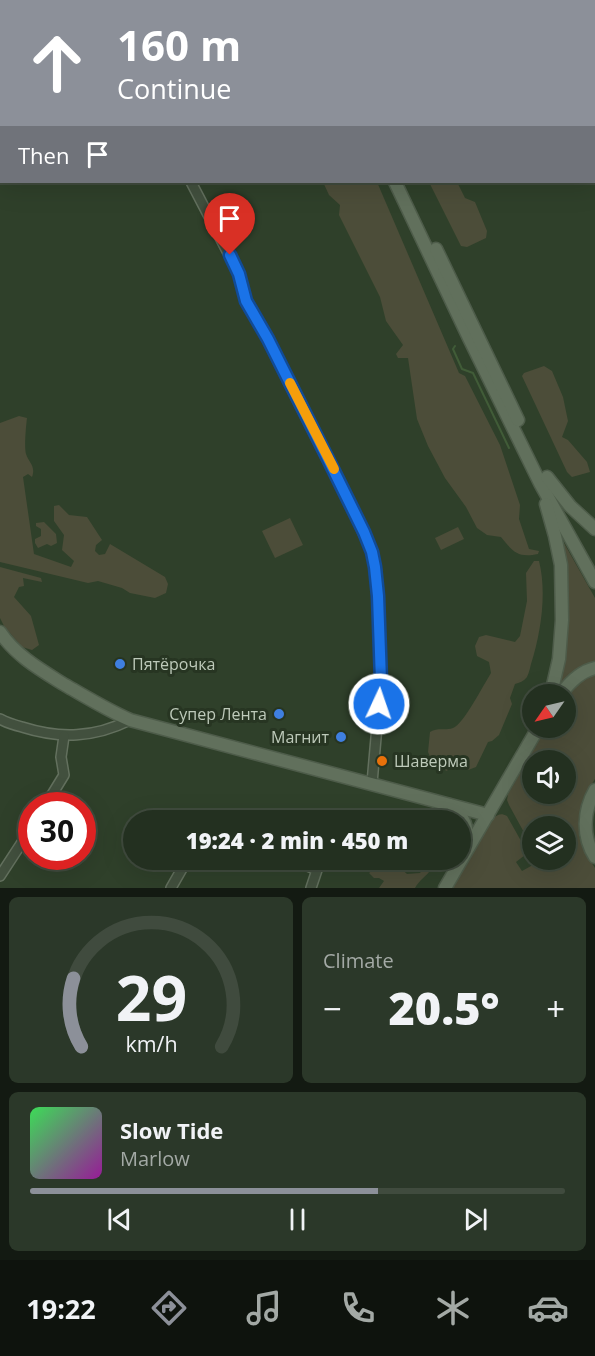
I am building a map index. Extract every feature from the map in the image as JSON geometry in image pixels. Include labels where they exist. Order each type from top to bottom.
[{"type":"main road","points":[[395,183],[469,338],[544,480],[595,567]]},
{"type":"main road","points":[[403,183],[544,480],[595,582]]},
{"type":"main road","points":[[544,480],[595,530]]},
{"type":"main road","points":[[544,480],[561,565],[562,620],[559,658],[553,684]]},
{"type":"main road","points":[[0,633],[16,652],[31,664],[76,692],[130,720],[488,814]]},
{"type":"main road","points":[[569,684],[595,668]]},
{"type":"main road","points":[[471,843],[532,738]]},
{"type":"main road","points":[[595,790],[585,818],[586,834],[595,857]]},
{"type":"main road","points":[[463,807],[478,805],[498,795]]},
{"type":"main road","points":[[447,803],[456,810]]},
{"type":"main road","points":[[445,888],[455,870]]},
{"type":"street","points":[[192,183],[239,274],[246,301],[268,339],[372,552],[378,596],[381,681],[372,783]]},
{"type":"street","points":[[0,719],[41,733],[64,736],[94,733],[130,720]]},
{"type":"street","points":[[54,792],[64,775],[61,757],[64,736]]},
{"type":"street","points":[[0,876],[18,848]]},
{"type":"street","points":[[171,888],[181,870]]},
{"type":"street","points":[[311,888],[317,870]]},
{"type":"green space","points":[[323,183],[377,183],[459,373],[465,376],[500,445],[520,505],[519,519],[529,549],[539,551],[538,554],[516,553],[501,537],[487,535],[477,528],[466,507],[445,478],[417,419],[408,358],[398,358],[396,354],[403,345],[386,321],[380,297],[339,215],[340,205],[329,195]]},
{"type":"green space","points":[[430,183],[458,183],[465,198],[475,202],[487,231],[486,238],[467,247],[461,246]]},
{"type":"green space","points":[[544,366],[552,371],[563,397],[568,421],[562,437],[568,440],[587,462],[590,472],[572,477],[567,472],[522,376],[524,373]]},
{"type":"green space","points":[[19,416],[27,418],[25,451],[33,470],[32,477],[28,474],[23,477],[34,554],[71,567],[74,561],[62,550],[64,535],[54,521],[54,506],[59,505],[69,515],[87,517],[102,540],[96,545],[95,551],[99,555],[105,554],[110,544],[165,577],[168,584],[166,593],[155,598],[130,593],[122,588],[98,581],[88,583],[0,562],[0,423]]},
{"type":"green space","points":[[290,518],[303,545],[275,558],[262,531]]},
{"type":"green space","points":[[44,522],[56,534],[57,543],[38,548],[35,539],[41,536],[41,529],[36,526],[36,523]]},
{"type":"green space","points":[[458,527],[464,539],[441,550],[435,538]]},
{"type":"green space","points":[[562,542],[595,598],[595,662],[583,666],[573,672],[561,684],[558,684],[568,630],[567,579]]},
{"type":"green space","points":[[534,561],[539,561],[543,599],[538,639],[528,675],[523,681],[515,684],[510,698],[512,704],[499,735],[488,742],[476,767],[468,770],[459,765],[446,771],[443,766],[446,761],[431,759],[428,752],[430,732],[450,729],[457,725],[468,712],[491,673],[489,662],[477,656],[475,646],[479,637],[486,635],[515,642],[520,636],[527,601],[526,573]]},
{"type":"green space","points":[[0,567],[41,578],[42,582],[23,578],[24,586],[19,587],[14,597],[31,616],[39,645],[32,650],[22,647],[0,618]]},
{"type":"green space","points":[[595,673],[595,779],[584,797],[579,818],[579,836],[595,868],[595,888],[453,888],[463,870],[471,870],[471,856],[493,818],[500,814],[507,816],[522,843],[522,857],[516,862],[522,871],[576,870],[576,816],[522,816],[522,829],[507,800],[522,770],[522,804],[576,804],[576,750],[533,750],[540,738],[576,738],[577,684]]},
{"type":"green space","points":[[373,870],[403,870],[407,874],[430,870],[415,888],[379,888],[384,881],[374,878],[369,873]]},
{"type":"waterway","points":[[455,346],[453,349],[462,369],[473,373],[509,448]]},
{"type":"slow traffic","points":[[290,383],[334,469]]},
{"type":"place","name":"Пятёрочка","points":[[120,664]]},
{"type":"place","name":"Супер Лента","points":[[279,714]]},
{"type":"place","name":"Магнит","points":[[341,737]]},
{"type":"place","name":"Шаверма","points":[[382,761]]},
{"type":"route","points":[[230,255],[239,274],[246,301],[268,339],[372,552],[378,596],[381,681],[379,704]]}]
